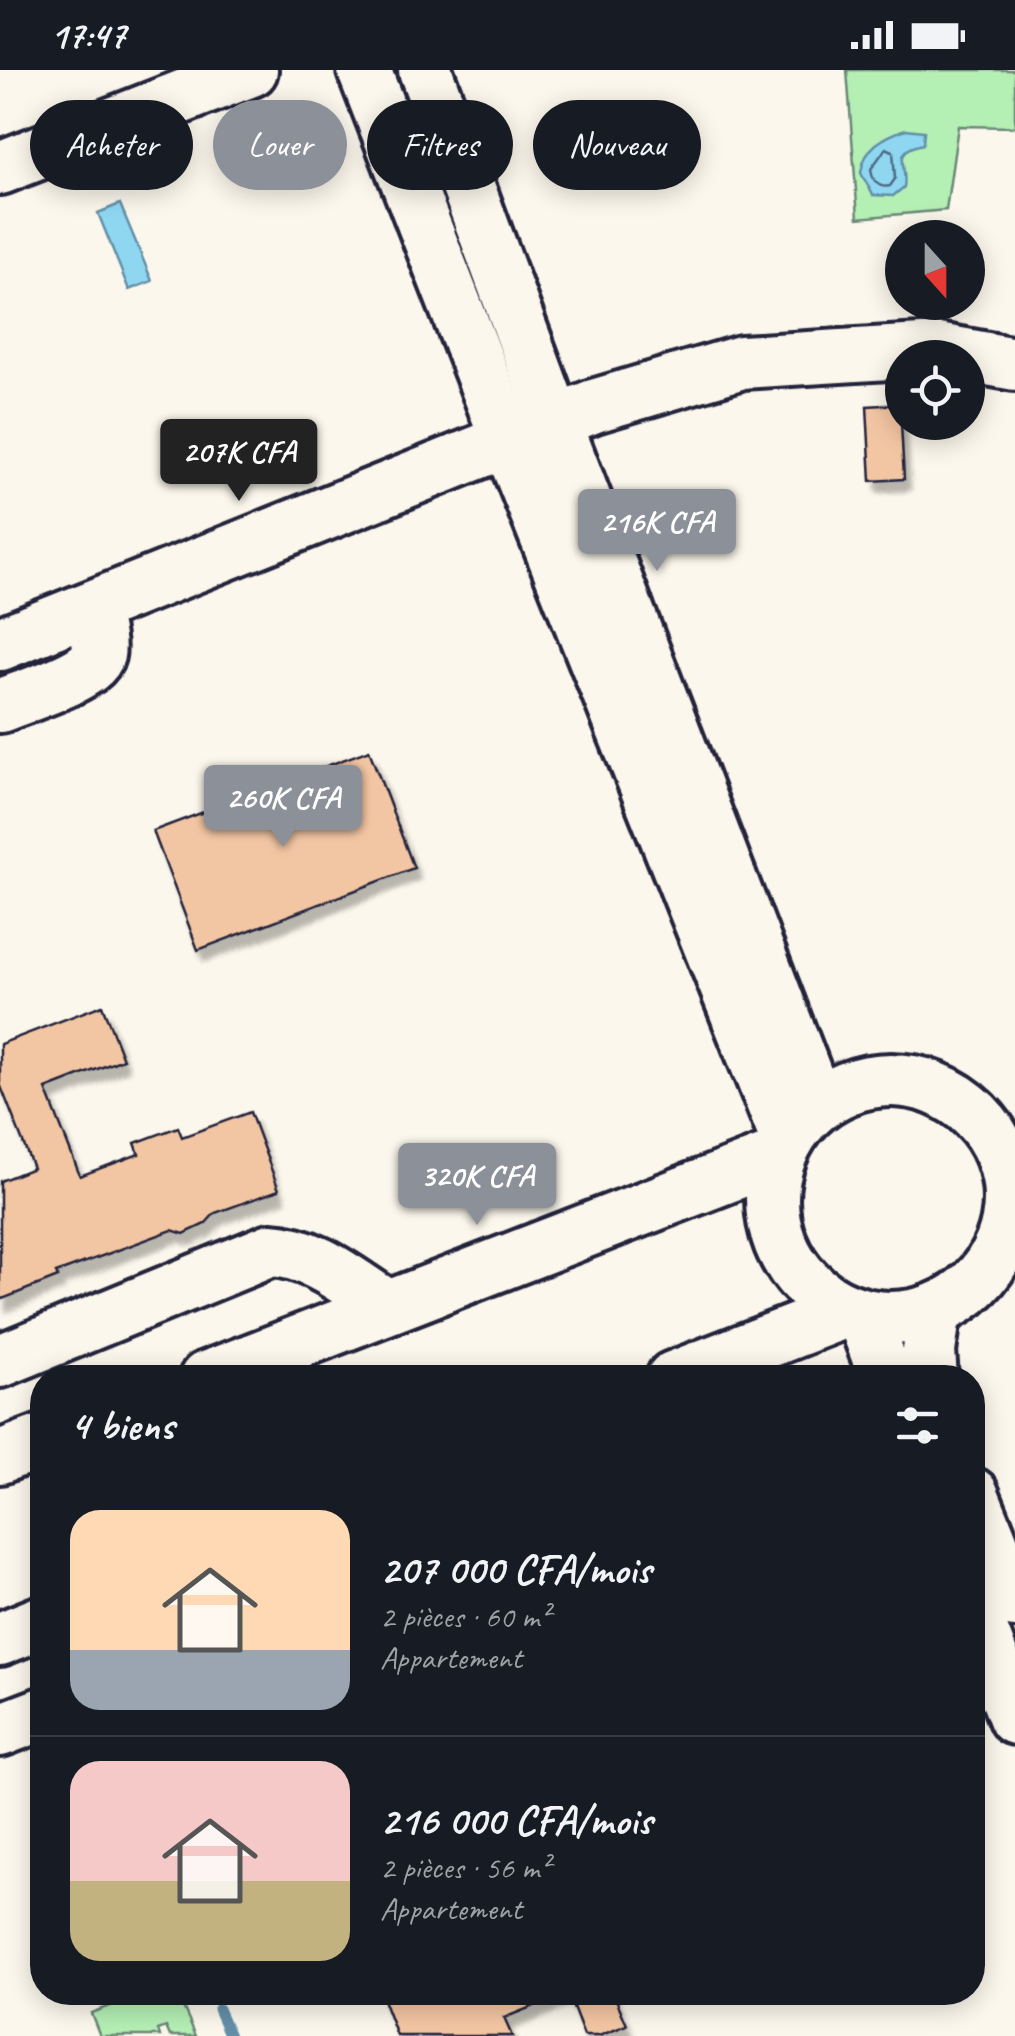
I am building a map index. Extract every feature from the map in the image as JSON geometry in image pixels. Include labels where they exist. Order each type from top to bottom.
[{"type":"street","points":[[0,168],[251,70]]},
{"type":"street","points":[[364,70],[532,432]]},
{"type":"street","points":[[239,1365],[388,1307],[795,1133],[846,1088],[878,1081],[912,1081],[944,1092],[972,1110],[1008,1155],[1010,1212],[1003,1243],[986,1271],[963,1294],[934,1310],[899,1319],[854,1313],[814,1291],[789,1264],[774,1230],[771,1192],[795,1133],[532,432],[425,70]]},
{"type":"street","points":[[0,644],[594,406],[742,362],[938,350],[1015,364]]},
{"type":"street","points":[[0,706],[82,673],[96,662],[99,650],[92,608]]},
{"type":"street","points":[[0,1361],[271,1250],[308,1256],[388,1307]]},
{"type":"street","points":[[930,1365],[934,1310]]},
{"type":"street","points":[[709,1365],[854,1313]]},
{"type":"street","points":[[854,1313],[880,1365]]},
{"type":"street","points":[[0,1457],[30,1446]]},
{"type":"street","points":[[985,1526],[1015,1600]]},
{"type":"street","points":[[0,1639],[30,1627]]},
{"type":"street","points":[[985,1640],[1015,1718]]},
{"type":"street","points":[[0,1730],[30,1719]]},
{"type":"green space","points":[[847,70],[1015,70],[1015,127],[958,126],[946,210],[858,218]]},
{"type":"green space","points":[[112,2005],[182,2005],[196,2036],[170,2036],[166,2027],[158,2030],[160,2036],[100,2036],[91,2013]]},
{"type":"water","points":[[906,129],[924,131],[923,144],[904,155],[904,187],[893,196],[873,195],[861,173],[866,156],[882,140]]},
{"type":"water","points":[[120,204],[152,281],[129,290],[98,213]]},
{"type":"building","points":[[885,405],[885,440],[902,440],[904,479],[871,481],[867,406]]},
{"type":"building","points":[[369,750],[414,868],[198,950],[153,831]]},
{"type":"building","points":[[102,1005],[123,1059],[46,1089],[80,1176],[139,1154],[135,1143],[178,1127],[182,1137],[250,1112],[279,1190],[215,1213],[205,1224],[184,1234],[172,1230],[56,1273],[58,1277],[0,1300],[0,1181],[33,1168],[0,1084],[0,1044]]},
{"type":"building","points":[[385,2005],[536,2005],[504,2018],[512,2036],[397,2036]]},
{"type":"building","points":[[572,2005],[619,2005],[627,2025],[599,2036],[584,2036]]},
{"type":"waterway","points":[[218,2009],[230,2036]]}]
